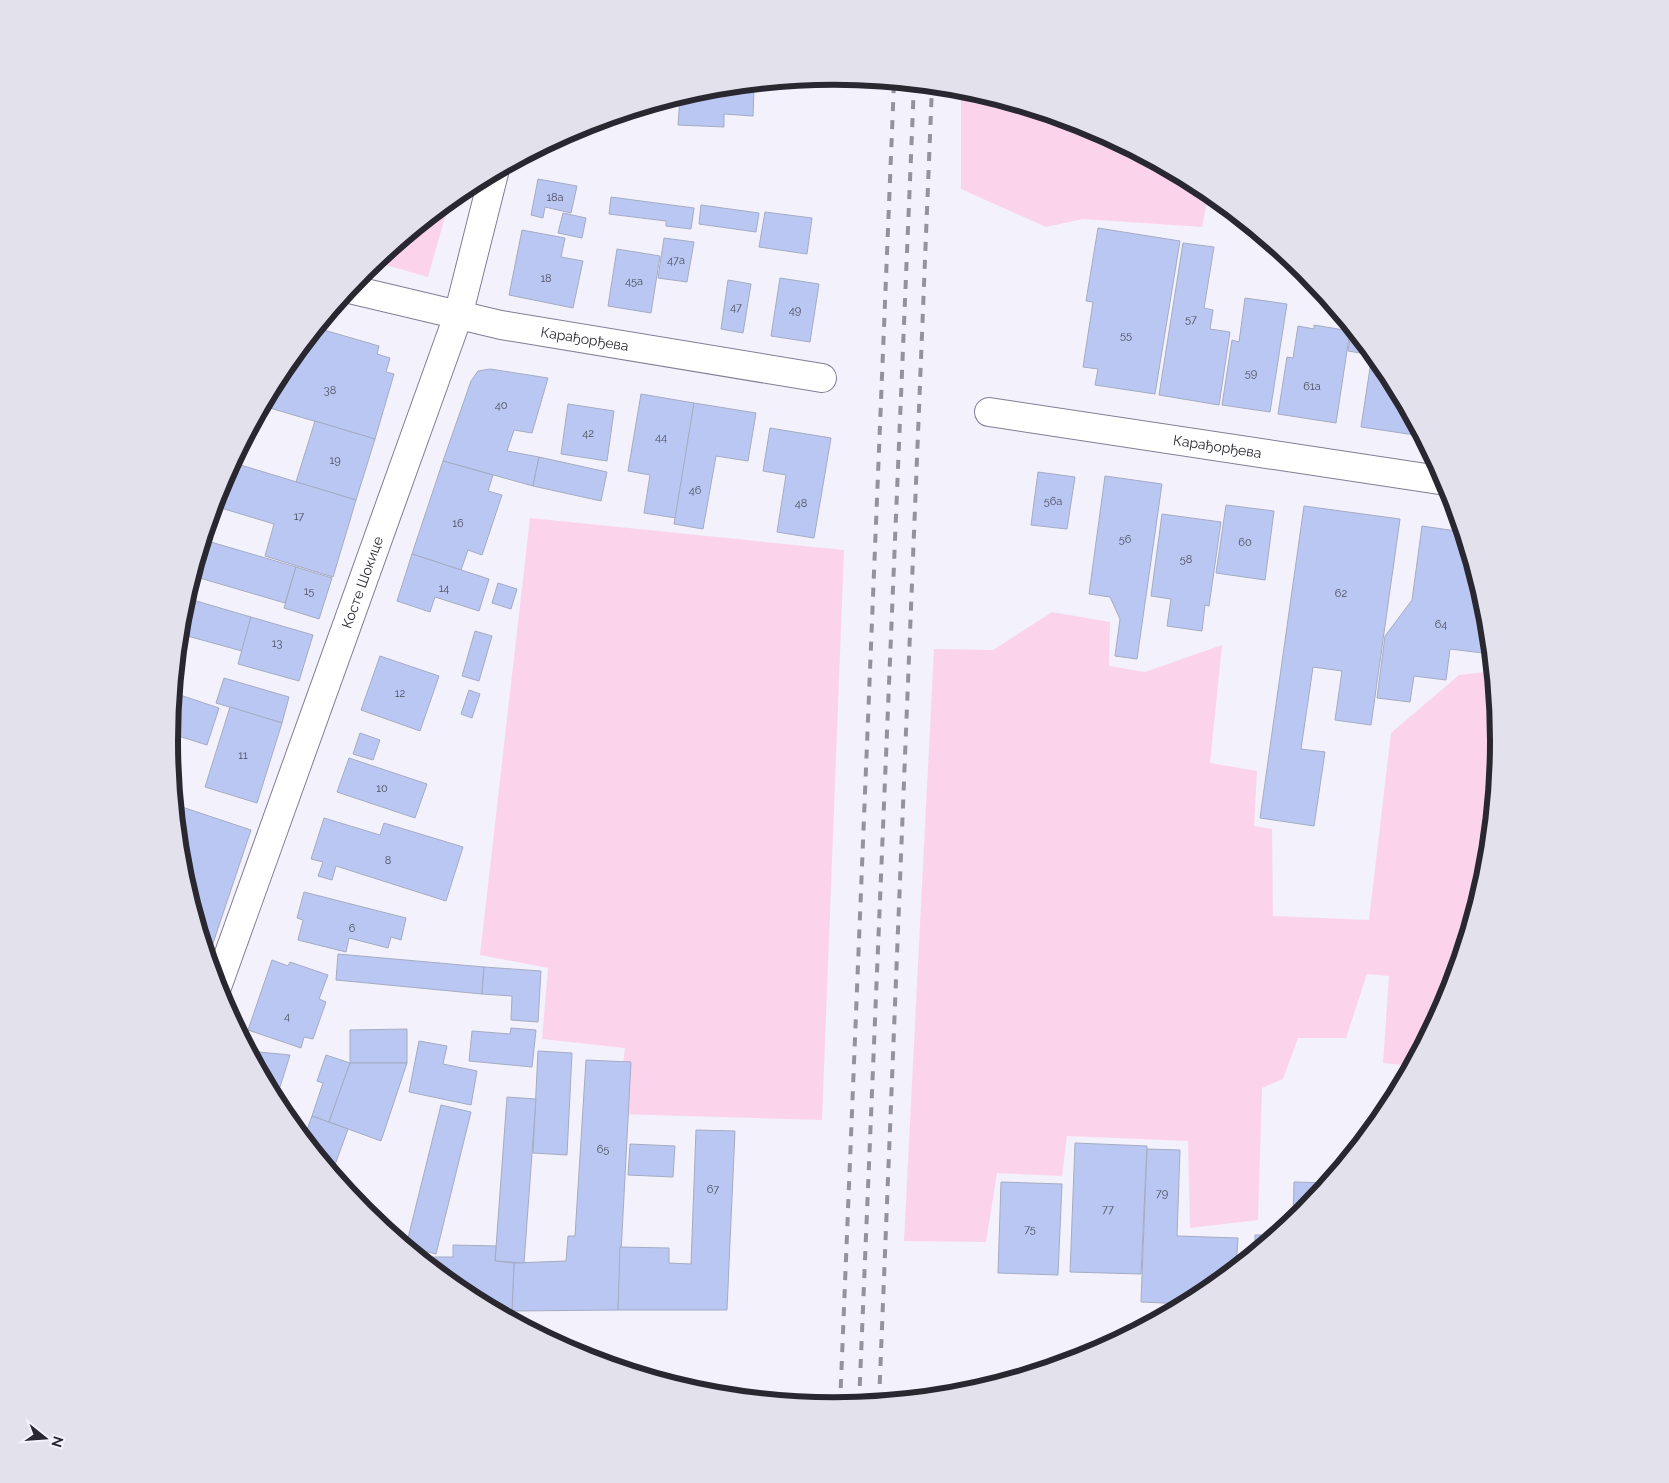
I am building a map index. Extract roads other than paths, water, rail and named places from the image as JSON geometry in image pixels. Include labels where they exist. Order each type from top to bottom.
[{"type":"street","name":"Косте Шокице","points":[[221,975],[458,316],[492,182]]},
{"type":"street","name":"Карађорђева","points":[[357,291],[501,326],[822,378]]},
{"type":"street","name":"Карађорђева","points":[[989,412],[1436,480]]},
{"type":"railway","points":[[840,1398],[894,88]]},
{"type":"railway","points":[[859,1397],[914,90]]},
{"type":"railway","points":[[879,1397],[932,93]]}]
